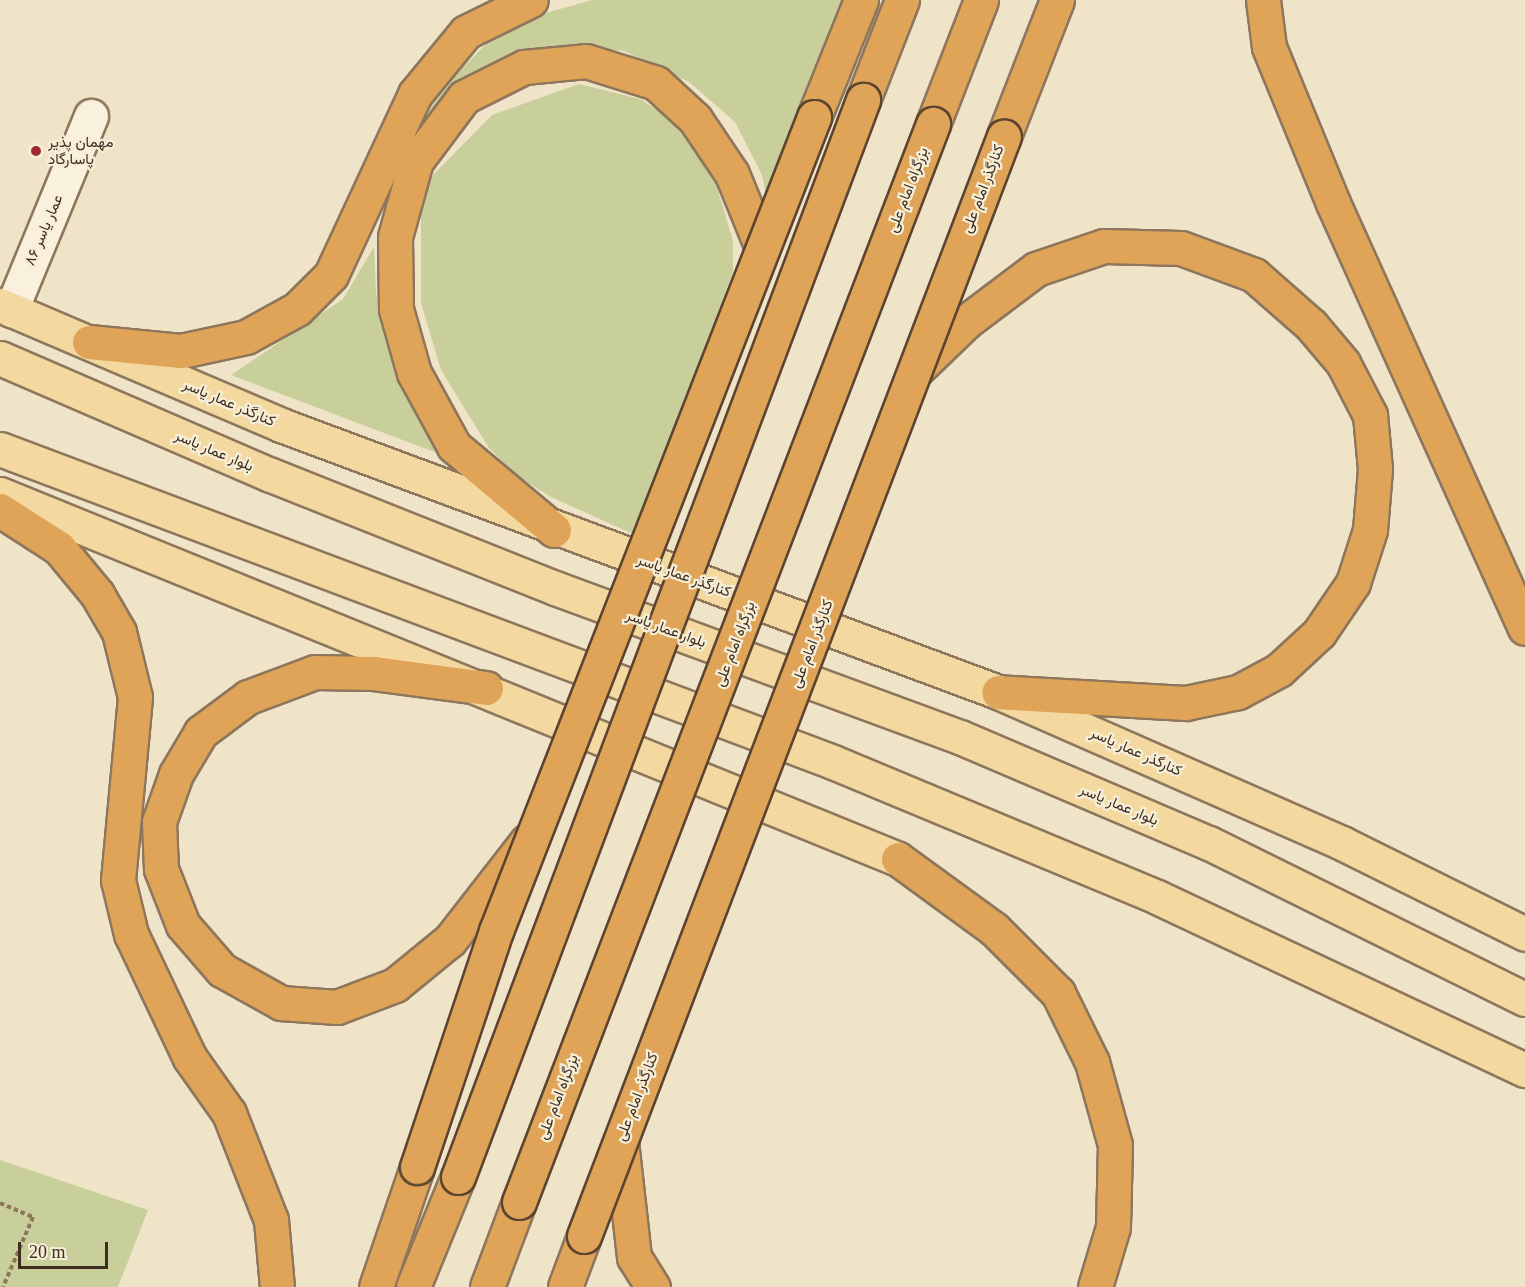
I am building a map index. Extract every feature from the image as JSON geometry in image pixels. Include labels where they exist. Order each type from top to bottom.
[{"type":"highway","points":[[89,342],[181,351],[246,337],[297,309],[331,275],[415,94],[466,32],[531,0]]},
{"type":"highway","points":[[376,1287],[534,833],[861,0]]},
{"type":"highway","points":[[414,1287],[458,1177],[902,0]]},
{"type":"highway","name":"بزرگراه امام علی","points":[[487,1287],[981,0]]},
{"type":"highway","name":"کنارگذر امام علی","points":[[565,1287],[1057,0]]},
{"type":"highway","points":[[1263,0],[1269,47],[1333,203],[1525,628]]},
{"type":"highway","points":[[554,530],[454,446],[414,373],[396,309],[395,237],[417,161],[437,133],[464,97],[524,68],[586,61],[656,83],[695,119],[732,174],[762,248]]},
{"type":"highway","points":[[915,371],[967,321],[1036,269],[1104,246],[1181,248],[1254,275],[1295,311],[1343,363],[1370,415],[1375,469],[1371,520],[1353,583],[1319,633],[1279,670],[1239,692],[1186,703],[998,692]]},
{"type":"highway","points":[[0,510],[59,548],[97,594],[119,632],[135,697],[118,880],[130,934],[190,1058],[229,1113],[271,1220],[277,1287]]},
{"type":"highway","points":[[486,688],[374,673],[315,672],[248,697],[201,732],[176,774],[159,822],[161,869],[183,925],[222,970],[281,1003],[337,1007],[394,985],[450,940],[534,833]]},
{"type":"highway","points":[[898,859],[993,929],[1058,993],[1092,1062],[1115,1145],[1113,1227],[1095,1287]]},
{"type":"highway","points":[[621,1141],[634,1257],[653,1287]]},
{"type":"main road","name":"کنارگذر عمار یاسر","points":[[5,307],[281,425],[554,530],[998,692],[1332,839],[1525,934]]},
{"type":"main road","name":"بلوار عمار یاسر","points":[[0,358],[271,475],[555,588],[971,742],[1209,843],[1525,999]]},
{"type":"main road","points":[[0,449],[833,762],[1157,897],[1525,1070]]},
{"type":"main road","points":[[0,494],[486,688],[898,859]]},
{"type":"street","name":"عمار یاسر ۸۶","points":[[5,307],[91,116]]},
{"type":"path","points":[[0,1203],[33,1217],[3,1287]]},
{"type":"green space","points":[[592,0],[842,0],[767,200],[762,175],[735,122],[689,82],[624,51],[584,47],[444,97],[414,129],[433,98],[487,43],[546,13]]},
{"type":"green space","points":[[579,84],[640,99],[668,117],[693,142],[715,180],[733,241],[733,272],[633,534],[551,497],[516,475],[489,448],[441,370],[421,303],[421,207],[432,176],[492,115]]},
{"type":"green space","points":[[374,247],[376,293],[391,356],[437,453],[231,375],[343,299]]},
{"type":"green space","points":[[0,1160],[148,1210],[118,1287],[0,1287]]},
{"type":"place","name":"مهمان پذیر پاسارگاد","points":[[36,151]]}]
